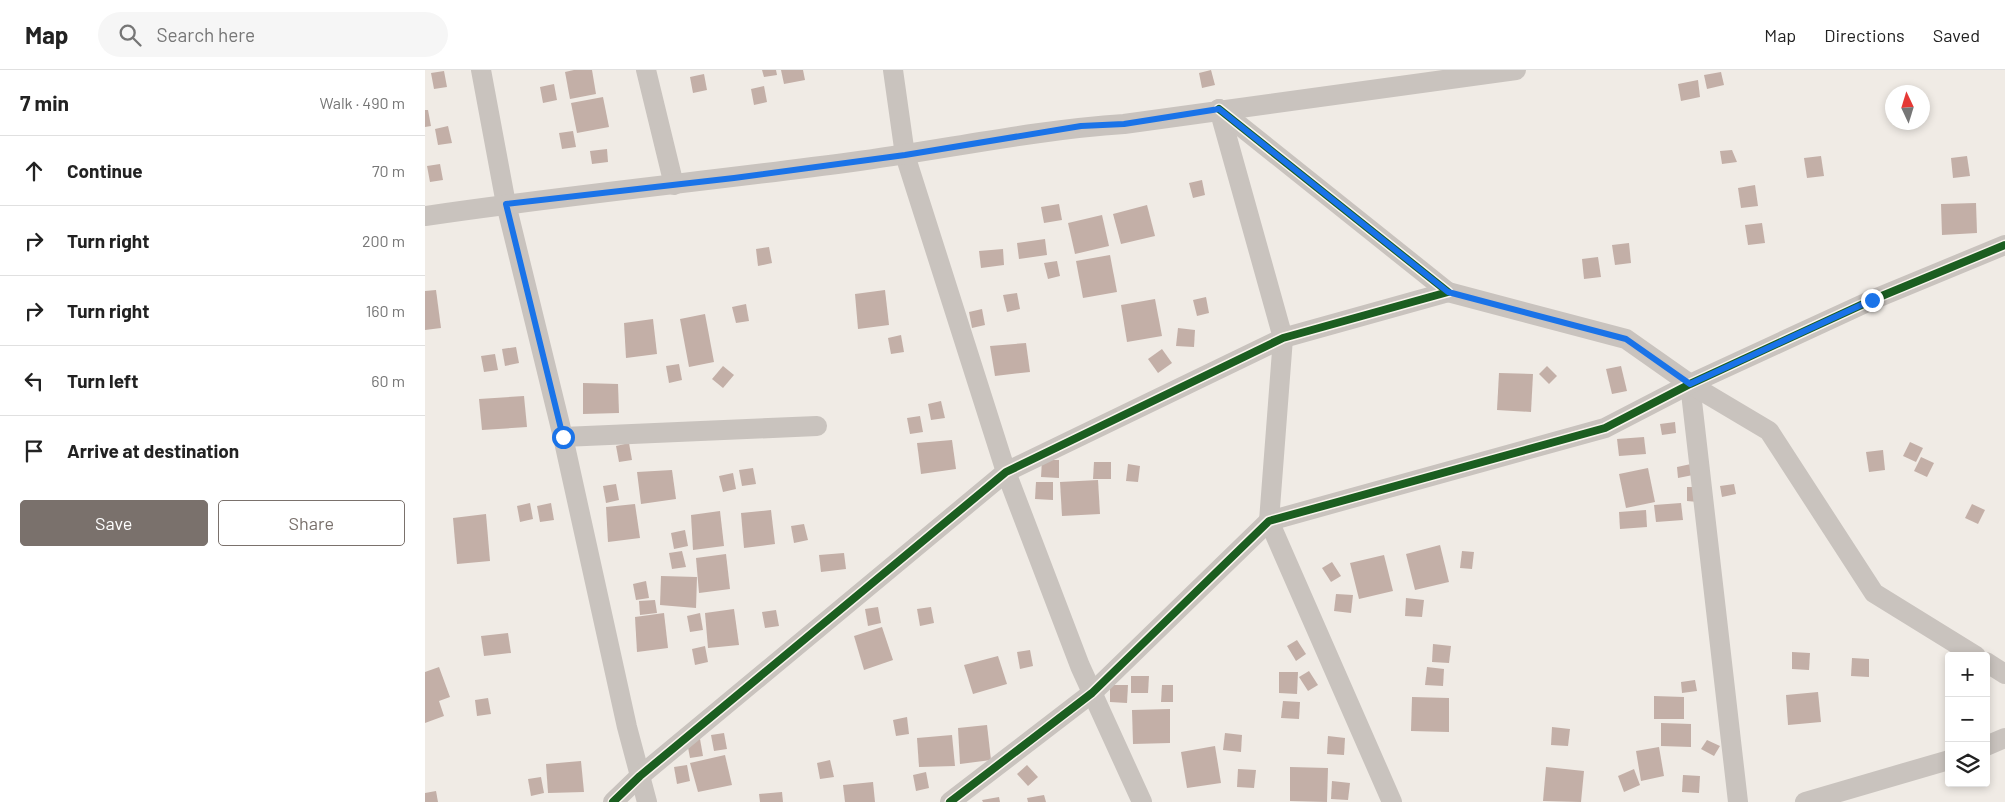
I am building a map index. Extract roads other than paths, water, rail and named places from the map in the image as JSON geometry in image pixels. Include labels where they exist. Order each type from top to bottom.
[{"type":"street","points":[[481,70],[506,204],[563,437],[627,727],[647,802]]},
{"type":"street","points":[[645,70],[674,185]]},
{"type":"street","points":[[893,70],[905,155],[1006,472],[1092,693],[1142,802]]},
{"type":"street","points":[[425,216],[506,204],[674,185],[905,155],[1081,126],[1124,124],[1435,75],[1516,70]]},
{"type":"street","points":[[1219,109],[1448,292],[1626,339],[1690,384],[1769,431],[1874,593],[1970,652]]},
{"type":"street","points":[[1219,109],[1283,338],[1269,521],[1392,802]]},
{"type":"street","points":[[950,802],[1092,693],[1269,521],[1605,428],[1690,384],[1872,300],[2005,245]]},
{"type":"street","points":[[613,802],[640,776],[1006,472],[1283,338],[1448,292]]},
{"type":"street","points":[[1690,384],[1738,802]]},
{"type":"street","points":[[563,437],[817,426]]},
{"type":"street","points":[[1990,665],[2005,674]]},
{"type":"street","points":[[1990,744],[2005,738]]},
{"type":"street","points":[[1805,802],[1945,761]]}]
